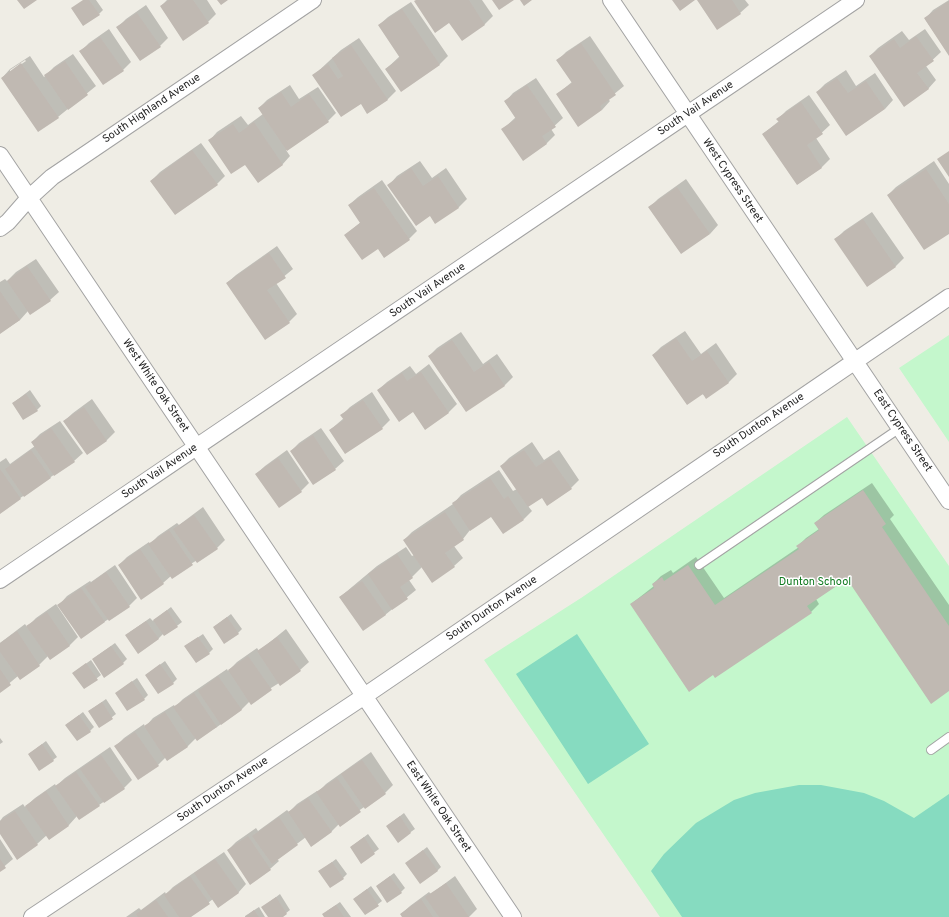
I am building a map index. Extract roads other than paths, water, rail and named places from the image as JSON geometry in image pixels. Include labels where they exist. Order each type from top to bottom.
[{"type":"street","name":"South Highland Avenue","points":[[0,228],[8,222],[29,198],[52,177],[313,0]]},
{"type":"street","name":"West Cypress Street","points":[[611,0],[855,361]]},
{"type":"street","name":"South Vail Avenue","points":[[0,580],[856,0]]},
{"type":"street","name":"West White Oak Street","points":[[0,155],[363,697]]},
{"type":"street","name":"South Dunton Avenue","points":[[32,917],[363,697],[949,297]]},
{"type":"street","name":"East Cypress Street","points":[[855,361],[949,501]]},
{"type":"street","name":"East White Oak Street","points":[[363,697],[513,917]]},
{"type":"lane","points":[[699,566],[900,428]]},
{"type":"lane","points":[[931,750],[949,737]]},
{"type":"park label","name":"Dunton School","points":[[815,583]]}]
